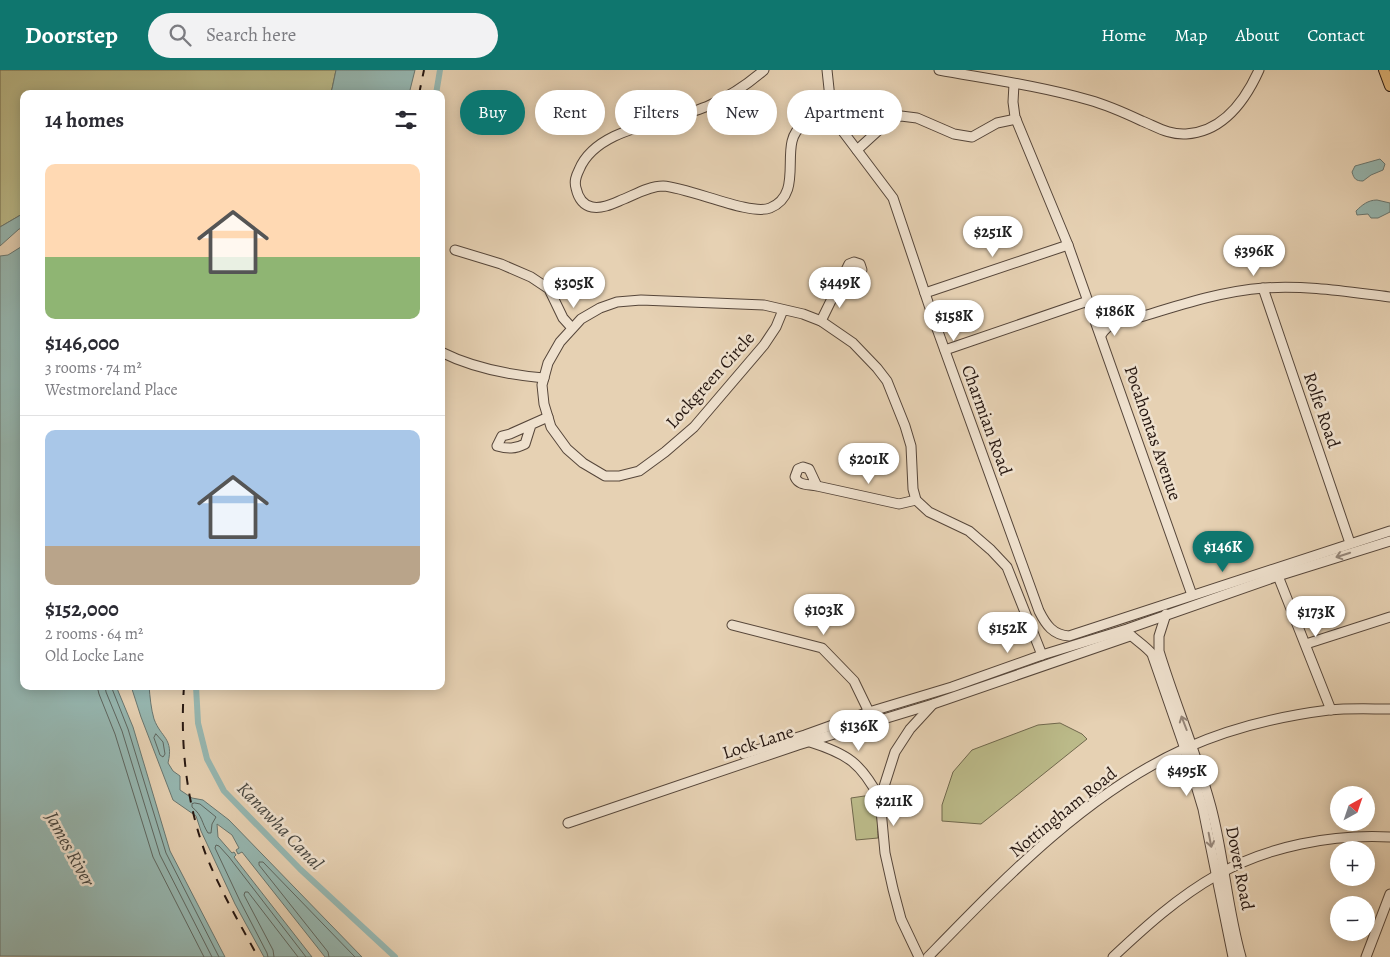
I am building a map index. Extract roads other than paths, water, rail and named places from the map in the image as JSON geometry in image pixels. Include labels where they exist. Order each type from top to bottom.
[{"type":"main road","points":[[1384,70],[1390,86]]},
{"type":"street","points":[[764,70],[748,83],[709,106],[632,130],[599,146],[582,161],[575,178],[576,191],[582,202],[590,207],[600,207],[644,190],[662,186],[683,189],[736,205],[764,210],[778,203],[786,194],[790,180],[792,145],[795,135]]},
{"type":"street","points":[[827,70],[829,90]]},
{"type":"street","points":[[940,70],[1058,92],[1116,110],[1166,132],[1186,134],[1200,132],[1226,119],[1243,99],[1259,70]]},
{"type":"street","name":"Pocahontas Avenue","points":[[1014,84],[1013,102],[1016,119],[1068,245],[1192,595]]},
{"type":"street","points":[[857,150],[891,119],[901,116],[917,118],[954,134],[972,136],[997,124],[1016,119]]},
{"type":"street","name":"Charmian Road","points":[[845,135],[893,198],[945,350],[1039,611],[1052,630],[1061,636],[1069,636],[1192,595]]},
{"type":"street","points":[[925,293],[1068,245]]},
{"type":"street","points":[[455,250],[501,264],[532,277],[549,289],[563,318],[572,328]]},
{"type":"street","points":[[821,321],[842,277]]},
{"type":"street","points":[[1101,335],[1110,324],[1120,321],[1214,296],[1263,288],[1331,289],[1390,297]]},
{"type":"street","name":"Rolfe Road","points":[[1263,288],[1350,543]]},
{"type":"street","name":"Lockgreen Circle","points":[[783,310],[776,327],[764,345],[694,427],[639,471],[619,476],[605,476],[584,463],[567,449],[551,427],[544,404],[542,385],[548,363],[560,342],[572,328],[581,319],[600,308],[617,302],[641,300],[764,305],[783,310],[821,321],[853,343],[877,368],[886,381],[905,426],[911,446],[916,500]]},
{"type":"street","points":[[945,350],[1089,302],[1102,313],[1120,321]]},
{"type":"street","points":[[445,357],[500,372],[544,378]]},
{"type":"street","points":[[531,425],[548,418]]},
{"type":"street","points":[[816,486],[898,504],[916,500],[929,512],[969,531],[1007,567],[1042,655]]},
{"type":"street","points":[[1192,595],[1390,530]]},
{"type":"street","points":[[744,754],[806,735],[869,712],[954,691],[1042,655],[1128,633],[1166,614],[1390,541]]},
{"type":"street","points":[[1278,576],[1331,710]]},
{"type":"street","name":"Dover Road","points":[[1166,614],[1158,646],[1189,747],[1213,815],[1233,957]]},
{"type":"street","points":[[1306,644],[1390,618]]},
{"type":"street","points":[[732,625],[822,648],[854,681],[869,712]]},
{"type":"street","name":"Dover Road","points":[[1128,633],[1152,654],[1189,747]]},
{"type":"street","name":"Lock Lane","points":[[568,823],[808,742],[933,704],[954,691],[1128,633]]},
{"type":"street","points":[[919,957],[901,919],[892,889],[885,853],[880,799],[890,764],[902,740],[933,704]]},
{"type":"street","name":"Nottingham Road","points":[[928,957],[990,893],[1087,809],[1136,775],[1189,747],[1221,734],[1260,722],[1331,710],[1390,709]]},
{"type":"street","points":[[808,742],[833,749],[857,764],[872,783],[880,799]]},
{"type":"street","points":[[1112,957],[1159,915],[1220,873],[1268,854],[1318,841],[1367,836],[1390,837]]},
{"type":"street","name":"Dover Road","points":[[1220,873],[1241,957]]},
{"type":"street","points":[[1366,957],[1390,894]]},
{"type":"water","points":[[336,70],[415,70],[410,90],[332,89]]},
{"type":"water","points":[[1380,159],[1385,164],[1383,170],[1363,181],[1355,178],[1352,172],[1355,166]]},
{"type":"water","points":[[1377,200],[1390,203],[1390,212],[1378,218],[1371,218],[1368,214],[1357,215],[1356,211],[1363,205]]},
{"type":"water","points":[[20,215],[20,229],[0,246],[0,227]]},
{"type":"water","name":"James River","points":[[20,248],[20,690],[118,690],[133,727],[170,851],[225,957],[0,956],[0,256],[8,255]]},
{"type":"water","points":[[132,690],[149,690],[154,719],[168,743],[168,763],[173,771],[180,776],[180,790],[192,798],[203,800],[229,820],[362,957],[325,957],[242,852],[238,854],[236,850],[239,848],[232,835],[217,824],[218,837],[232,853],[234,852],[236,855],[234,857],[312,957],[264,957],[235,904],[201,831],[196,816],[173,800]]},
{"type":"waterway","name":"Kanawha Canal","points":[[437,90],[440,70]]},
{"type":"waterway","name":"Kanawha Canal","points":[[196,690],[198,723],[207,759],[224,791],[300,869],[395,957]]},
{"type":"railway","points":[[420,90],[424,70]]},
{"type":"railway","points":[[184,690],[183,729],[186,772],[199,835],[230,907],[258,957]]}]
